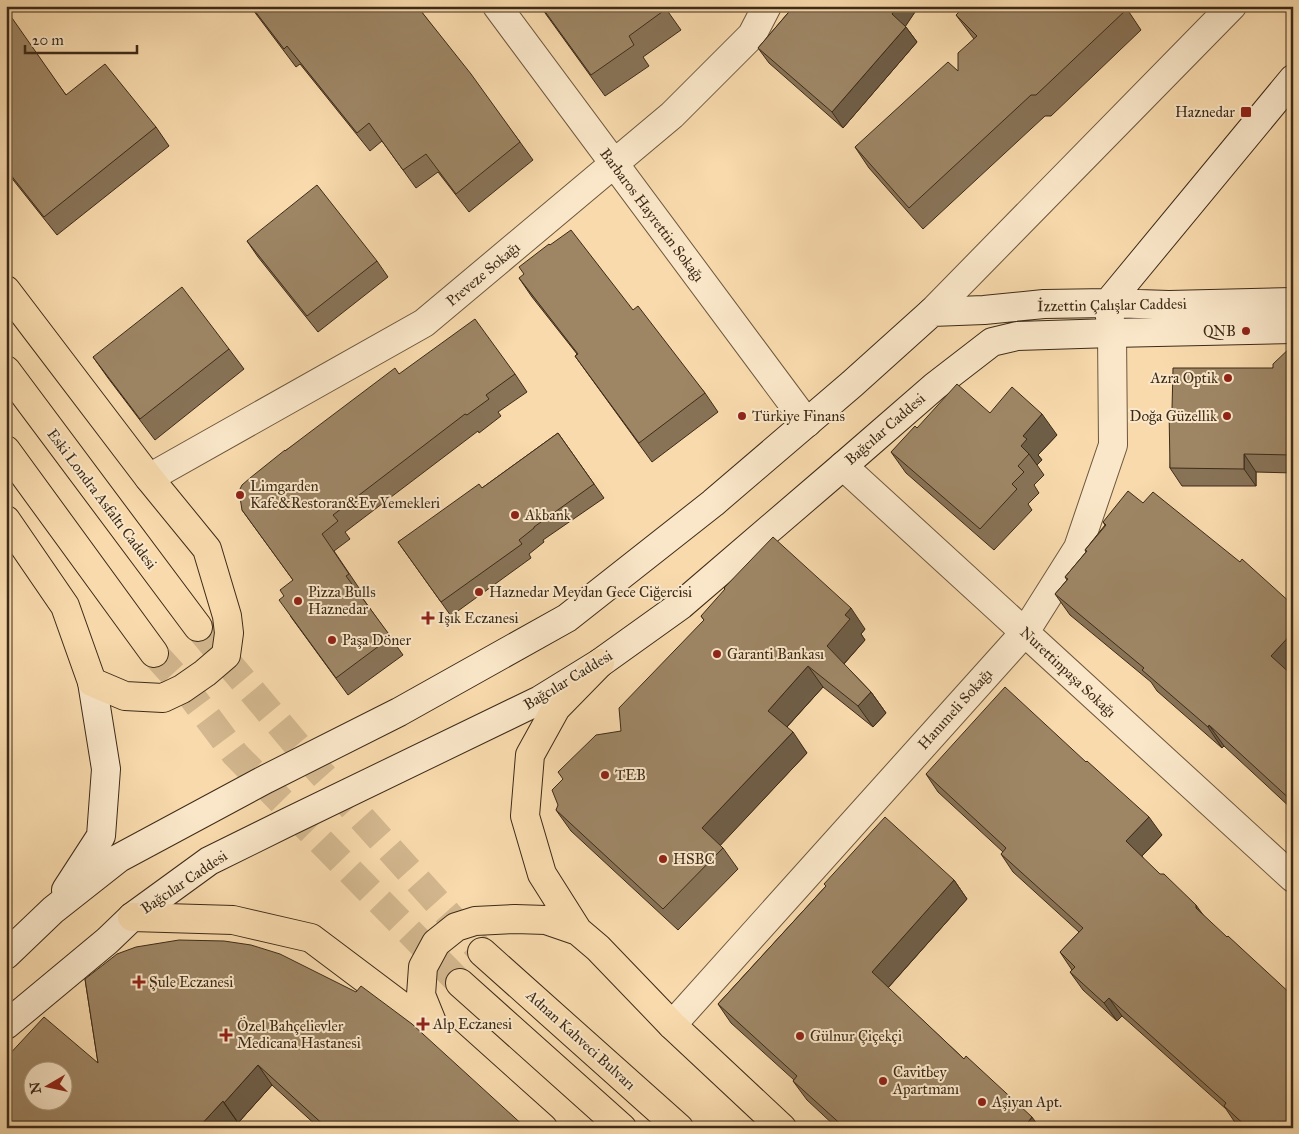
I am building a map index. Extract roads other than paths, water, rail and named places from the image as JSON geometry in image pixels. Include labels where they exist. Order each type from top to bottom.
[{"type":"main road","points":[[6,290],[149,478],[207,549],[227,616],[230,633],[226,655],[182,689],[163,698],[125,696],[92,682],[65,606],[6,520]]},
{"type":"main road","name":"Eski Londra Asfaltı Caddesi","points":[[6,370],[198,627]]},
{"type":"main road","points":[[6,450],[154,653]]},
{"type":"main road","points":[[600,663],[556,708],[530,755],[526,816],[542,874],[578,930],[598,948],[672,1025],[782,1128]]},
{"type":"main road","points":[[132,918],[233,920],[311,938],[436,1032],[544,1128]]},
{"type":"main road","points":[[436,1032],[421,996],[423,966],[436,943],[456,927],[475,921],[546,920],[578,930]]},
{"type":"main road","name":"Adnan Kahveci Bulvarı","points":[[482,952],[679,1128]]},
{"type":"main road","points":[[460,983],[622,1128]]},
{"type":"street","name":"Barbaros Hayrettin Sokağı","points":[[497,6],[807,423]]},
{"type":"street","name":"Preveze Sokağı","points":[[149,478],[424,323],[672,115],[752,35],[767,6]]},
{"type":"street","points":[[6,956],[53,910],[119,858],[266,779],[398,712],[567,618],[713,503],[932,312],[1232,6]]},
{"type":"street","points":[[1108,303],[1293,79]]},
{"type":"street","name":"İzzettin Çalışlar Caddesi","points":[[932,312],[984,310],[1044,304],[1108,303],[1168,305],[1293,302]]},
{"type":"street","name":"Hanımeli Sokağı","points":[[672,1025],[1025,632],[1078,548],[1112,445],[1112,333],[1108,303]]},
{"type":"street","name":"İzzettin Çalışlar Caddesi","points":[[1112,333],[1293,329]]},
{"type":"street","name":"Bağcılar Caddesi","points":[[6,1025],[132,918],[209,861],[540,700],[600,663],[681,605],[935,386],[992,342],[1017,336],[1112,333]]},
{"type":"street","name":"Nurettinpaşa Sokağı","points":[[843,466],[1293,878]]},
{"type":"street","points":[[53,910],[101,836],[106,769],[92,682]]},
{"type":"tunnel","points":[[198,627],[313,764],[482,952]]},
{"type":"tunnel","points":[[154,653],[184,686],[235,754],[460,983]]},
{"type":"place","name":"Haznedar","points":[[1246,112]]},
{"type":"place","name":"QNB","points":[[1246,331]]},
{"type":"place","name":"Azra Optik","points":[[1228,378]]},
{"type":"place","name":"Türkiye Finans","points":[[742,416]]},
{"type":"place","name":"Doğa Güzellik","points":[[1227,416]]},
{"type":"place","name":"Limgarden Kafe&Restoran&Ev Yemekleri","points":[[240,495]]},
{"type":"place","name":"Akbank","points":[[515,515]]},
{"type":"place","name":"Haznedar Meydan Gece Ciğercisi","points":[[479,592]]},
{"type":"place","name":"Pizza Bulls Haznedar","points":[[298,601]]},
{"type":"place","name":"Işık Eczanesi","points":[[428,618]]},
{"type":"place","name":"Paşa Döner","points":[[332,640]]},
{"type":"place","name":"Garanti Bankası","points":[[717,654]]},
{"type":"place","name":"TEB","points":[[605,775]]},
{"type":"place","name":"HSBC","points":[[663,859]]},
{"type":"place","name":"Şule Eczanesi","points":[[139,982]]},
{"type":"place","name":"Alp Eczanesi","points":[[423,1024]]},
{"type":"place","name":"Özel Bahçelievler Medicana Hastanesi","points":[[226,1035]]},
{"type":"place","name":"Gülnur Çiçekçi","points":[[800,1036]]},
{"type":"place","name":"Cavitbey Apartmanı","points":[[883,1081]]},
{"type":"place","name":"Aşiyan Apt.","points":[[982,1102]]}]
